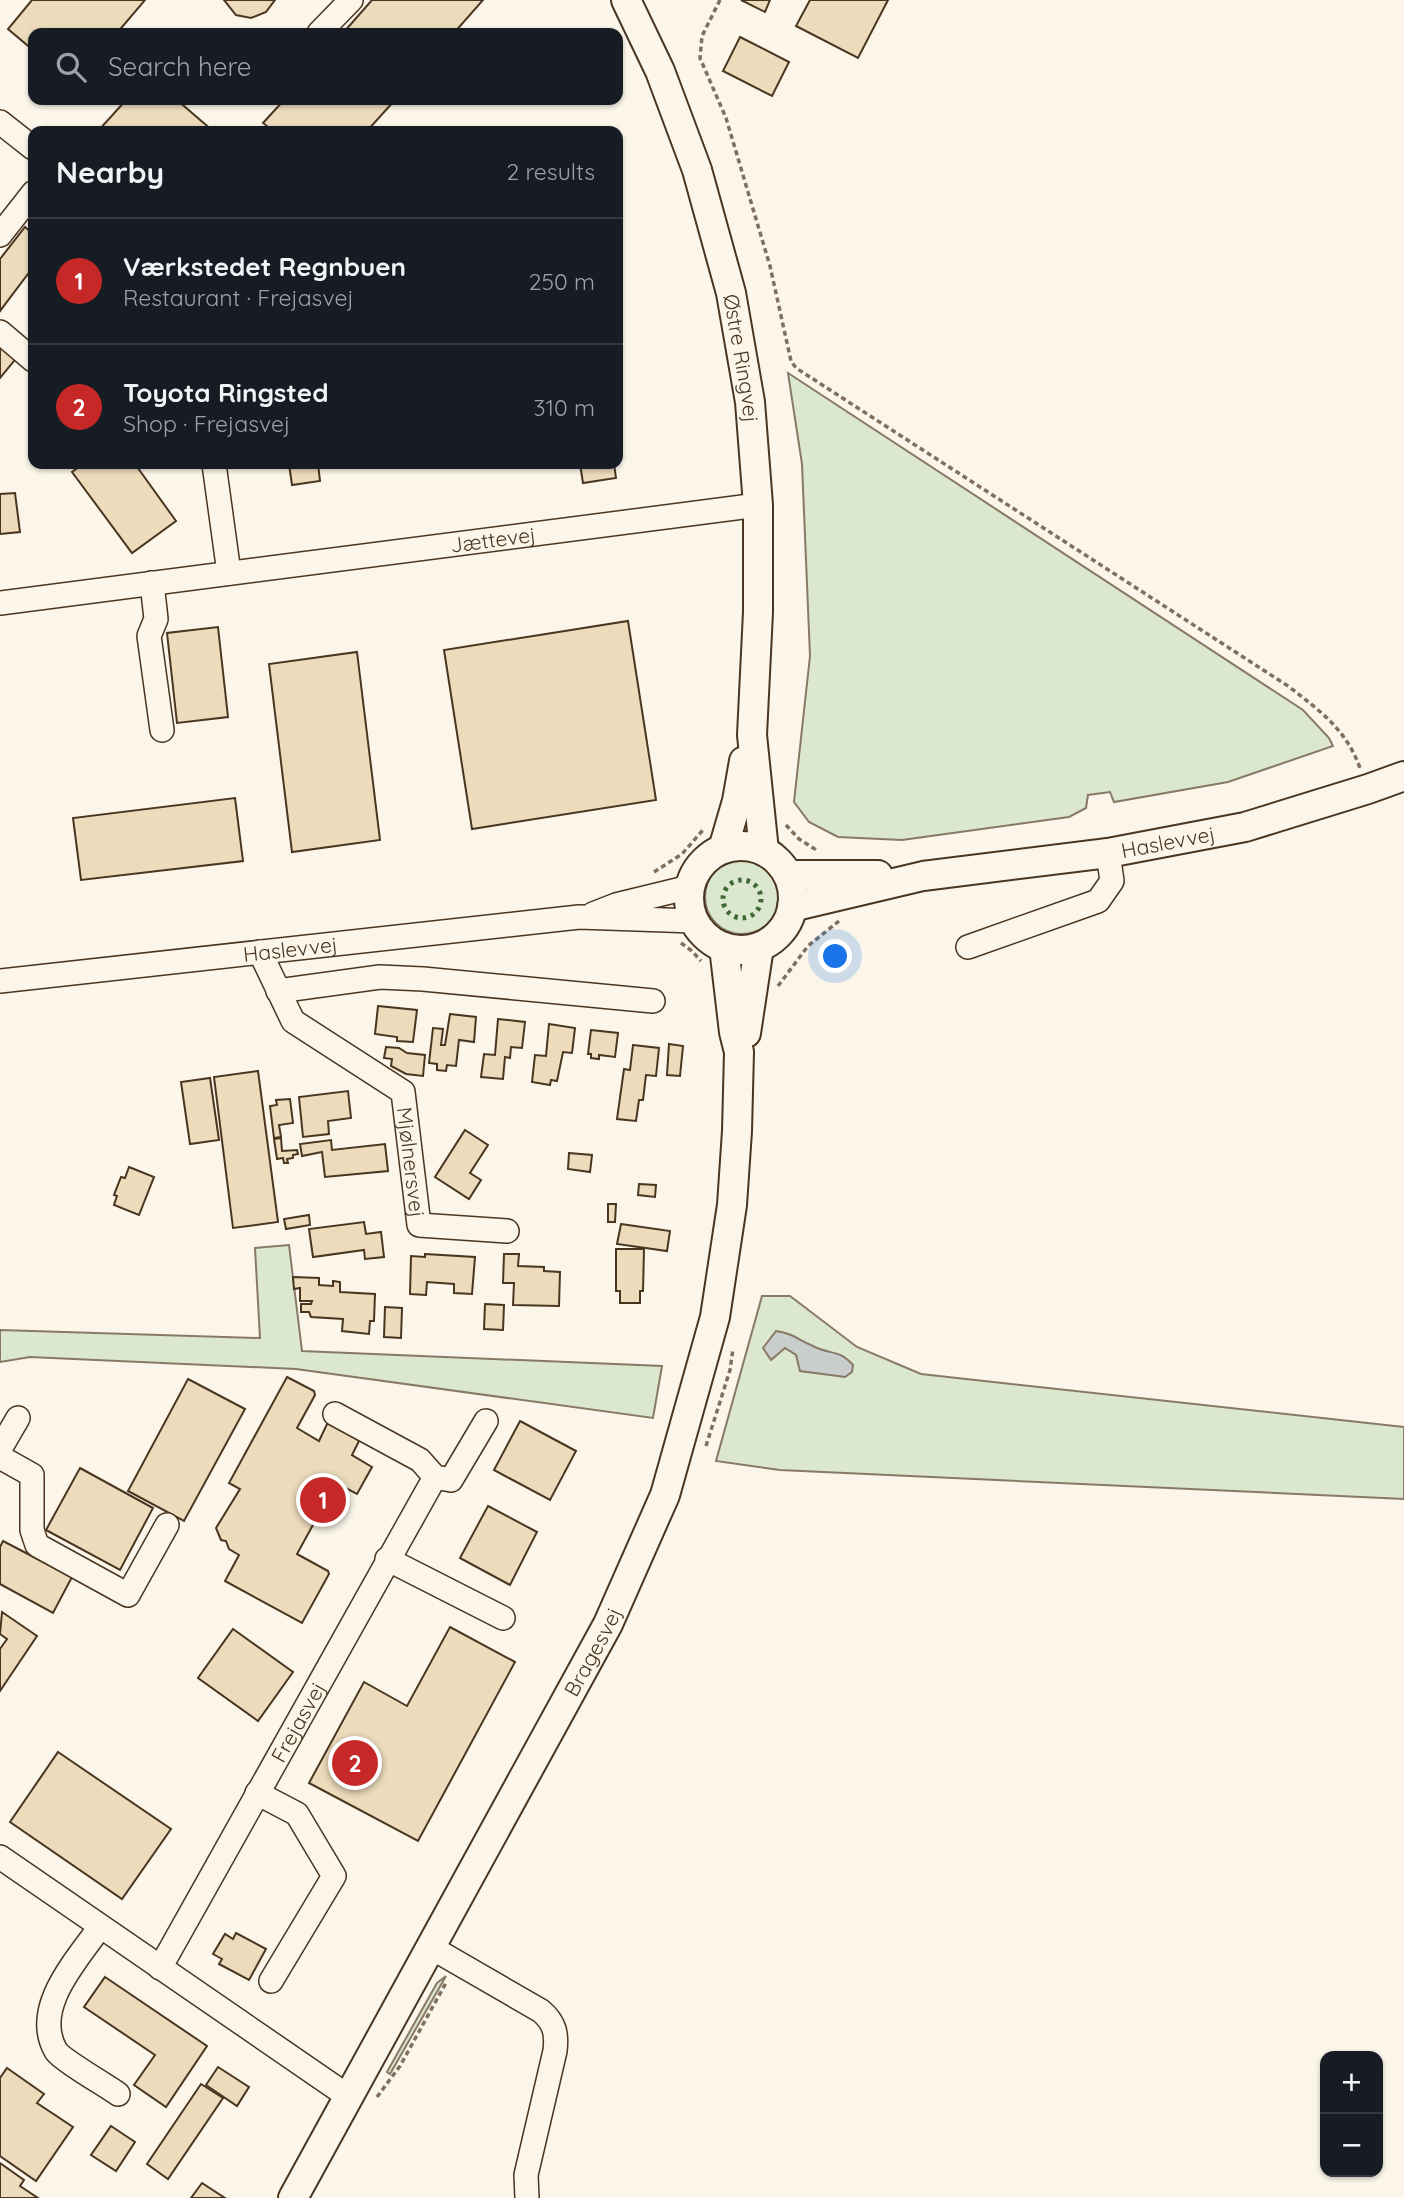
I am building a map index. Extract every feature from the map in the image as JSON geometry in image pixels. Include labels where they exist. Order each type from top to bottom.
[{"type":"main road","name":"Østre Ringvej","points":[[626,0],[660,71],[696,170],[731,293],[750,402],[758,505],[758,612],[752,735],[764,851]]},
{"type":"main road","name":"Østre Ringvej","points":[[723,849],[730,831],[742,765],[752,735]]},
{"type":"main road","name":"Haslevvej","points":[[792,907],[923,876],[1108,853],[1244,827],[1404,776]]},
{"type":"main road","points":[[737,846],[764,851],[778,861],[788,875],[792,890],[792,907],[786,924],[775,937],[759,947],[714,956],[707,937],[694,921],[690,911],[690,887],[696,871],[704,861],[723,849],[737,846]]},
{"type":"main road","name":"Haslevvej","points":[[788,875],[923,876]]},
{"type":"main road","name":"Bragesvej","points":[[739,1052],[747,1032],[759,947]]},
{"type":"main road","name":"Bragesvej","points":[[293,2198],[608,1624],[665,1495],[717,1306],[732,1205],[739,1052],[714,956]]},
{"type":"street","points":[[324,28],[351,0]]},
{"type":"street","points":[[0,122],[28,144]]},
{"type":"street","points":[[0,235],[28,199]]},
{"type":"street","points":[[0,332],[28,356]]},
{"type":"street","points":[[215,469],[229,573]]},
{"type":"street","name":"Jættevej","points":[[0,603],[758,505]]},
{"type":"street","points":[[152,583],[156,619],[149,636],[162,730]]},
{"type":"street","points":[[968,947],[1098,901],[1112,881],[1108,853]]},
{"type":"street","name":"Haslevvej","points":[[0,981],[579,917],[690,887]]},
{"type":"street","name":"Haslevvej","points":[[579,917],[694,921]]},
{"type":"street","name":"Mjølnersvej","points":[[260,953],[293,1021],[403,1092],[419,1225],[507,1231]]},
{"type":"street","points":[[278,991],[380,977],[653,1001]]},
{"type":"street","points":[[335,1414],[420,1460],[435,1477],[451,1480],[486,1421]]},
{"type":"street","points":[[0,1450],[18,1418]]},
{"type":"street","points":[[0,1457],[32,1475],[32,1530],[37,1545],[128,1595],[167,1525]]},
{"type":"street","name":"Frejasvej","points":[[160,1968],[435,1477]]},
{"type":"street","points":[[387,1559],[503,1618]]},
{"type":"street","points":[[257,1793],[297,1814],[334,1876],[271,1981]]},
{"type":"street","points":[[0,1857],[349,2097]]},
{"type":"street","points":[[100,1927],[55,1994],[47,2022],[57,2053],[118,2094]]},
{"type":"street","points":[[432,1948],[541,2011],[553,2025],[555,2051],[526,2175],[527,2198]]},
{"type":"path","points":[[720,0],[702,36],[700,58],[726,118],[771,265],[791,361],[796,368],[1288,686],[1334,722],[1356,756],[1368,789]]},
{"type":"path","points":[[645,877],[682,854],[706,826]]},
{"type":"path","points":[[672,940],[692,951],[714,956]]},
{"type":"green space","points":[[788,373],[1303,710],[1333,746],[1228,782],[1114,802],[1110,792],[1088,795],[1086,808],[1069,817],[902,840],[838,837],[809,822],[794,802],[810,656],[802,464]]},
{"type":"green space","points":[[742,860],[763,866],[773,876],[779,897],[773,918],[763,928],[742,934],[721,928],[711,918],[705,897],[711,876],[721,866]]},
{"type":"green space","points":[[289,1245],[302,1351],[662,1366],[653,1418],[296,1369],[30,1357],[0,1362],[0,1330],[260,1338],[255,1248]]},
{"type":"green space","points":[[762,1296],[790,1296],[857,1347],[921,1374],[1404,1427],[1404,1499],[780,1470],[716,1461]]},
{"type":"green space","points":[[446,1976],[390,2074],[387,2072],[437,1983]]},
{"type":"shaded area","points":[[776,1331],[819,1349],[839,1354],[853,1365],[852,1372],[845,1377],[800,1371],[796,1355],[785,1348],[771,1360],[763,1348]]},
{"type":"building","points":[[32,0],[145,0],[121,28],[28,28],[28,46],[8,29]]},
{"type":"building","points":[[224,0],[275,0],[266,12],[251,18],[236,15]]},
{"type":"building","points":[[372,0],[483,0],[458,28],[347,28]]},
{"type":"building","points":[[741,0],[770,0],[765,12]]},
{"type":"building","points":[[810,0],[888,0],[858,58],[796,26]]},
{"type":"building","points":[[740,37],[789,62],[772,96],[723,71]]},
{"type":"building","points":[[121,105],[183,105],[207,126],[103,126]]},
{"type":"building","points":[[279,105],[390,105],[372,126],[267,126],[263,123]]},
{"type":"building","points":[[25,227],[28,230],[28,274],[0,311],[0,259]]},
{"type":"building","points":[[0,340],[19,355],[0,378]]},
{"type":"building","points":[[76,469],[139,469],[176,521],[132,553],[72,472]]},
{"type":"building","points":[[290,469],[319,469],[320,481],[292,485]]},
{"type":"building","points":[[581,469],[615,469],[616,478],[583,483]]},
{"type":"building","points":[[15,493],[20,532],[0,534],[0,494]]},
{"type":"building","points":[[628,621],[656,800],[472,829],[444,650]]},
{"type":"building","points":[[218,627],[228,717],[177,723],[167,633]]},
{"type":"building","points":[[357,652],[380,840],[292,852],[269,664]]},
{"type":"building","points":[[235,798],[243,861],[81,880],[73,818]]},
{"type":"building","points":[[378,1006],[417,1010],[413,1042],[397,1041],[397,1037],[375,1034]]},
{"type":"building","points":[[450,1014],[476,1017],[474,1042],[459,1040],[456,1066],[447,1065],[446,1071],[437,1070],[437,1064],[429,1063],[433,1028],[443,1029],[441,1045],[445,1045]]},
{"type":"building","points":[[498,1019],[525,1022],[522,1048],[511,1047],[510,1058],[505,1057],[503,1079],[481,1077],[484,1054],[495,1055]]},
{"type":"building","points":[[549,1024],[575,1028],[572,1053],[563,1052],[557,1081],[551,1080],[550,1085],[532,1082],[535,1055],[546,1056]]},
{"type":"building","points":[[591,1030],[618,1033],[615,1057],[599,1055],[599,1059],[591,1058],[591,1054],[588,1054]]},
{"type":"building","points":[[669,1044],[683,1046],[680,1076],[667,1075]]},
{"type":"building","points":[[633,1045],[659,1048],[656,1076],[646,1075],[643,1100],[639,1100],[636,1121],[617,1119],[624,1069],[630,1070]]},
{"type":"building","points":[[386,1047],[425,1055],[423,1076],[406,1074],[391,1066],[392,1059],[384,1058]]},
{"type":"building","points":[[258,1071],[278,1222],[233,1228],[214,1077]]},
{"type":"building","points":[[210,1078],[219,1140],[190,1144],[181,1082]]},
{"type":"building","points":[[348,1091],[351,1118],[328,1121],[329,1134],[303,1137],[299,1097]]},
{"type":"building","points":[[290,1099],[293,1123],[279,1125],[281,1137],[274,1138],[270,1106],[277,1105],[276,1100]]},
{"type":"building","points":[[465,1130],[488,1145],[470,1173],[481,1180],[469,1199],[435,1177]]},
{"type":"building","points":[[281,1138],[282,1151],[297,1150],[298,1154],[287,1159],[288,1163],[284,1163],[283,1158],[277,1159],[274,1139]]},
{"type":"building","points":[[331,1140],[332,1150],[385,1144],[388,1171],[325,1177],[322,1152],[302,1156],[300,1144]]},
{"type":"building","points":[[569,1153],[592,1155],[590,1172],[568,1169]]},
{"type":"building","points":[[129,1167],[154,1177],[139,1215],[114,1205],[117,1196],[114,1195],[121,1177],[125,1178]]},
{"type":"building","points":[[639,1184],[656,1185],[655,1197],[638,1195]]},
{"type":"building","points":[[608,1204],[616,1204],[615,1222],[608,1222]]},
{"type":"building","points":[[309,1215],[310,1225],[286,1229],[284,1219]]},
{"type":"building","points":[[364,1222],[366,1234],[381,1232],[384,1257],[365,1259],[364,1250],[313,1257],[309,1229]]},
{"type":"building","points":[[621,1224],[670,1231],[667,1251],[617,1244]]},
{"type":"building","points":[[616,1249],[644,1249],[643,1291],[640,1291],[640,1303],[620,1303],[620,1291],[616,1291]]},
{"type":"building","points":[[425,1254],[475,1257],[472,1294],[454,1293],[454,1284],[427,1282],[426,1295],[410,1294],[411,1256],[425,1257]]},
{"type":"building","points":[[504,1254],[519,1254],[518,1266],[544,1267],[544,1271],[560,1272],[559,1306],[513,1305],[514,1283],[503,1283]]},
{"type":"building","points":[[293,1277],[319,1278],[319,1285],[333,1286],[333,1281],[340,1282],[340,1292],[375,1294],[374,1321],[370,1321],[369,1334],[342,1331],[343,1319],[311,1317],[309,1312],[301,1312],[301,1304],[311,1304],[312,1301],[300,1301],[300,1288],[294,1289]]},
{"type":"building","points":[[485,1304],[504,1305],[503,1330],[484,1329]]},
{"type":"building","points":[[385,1307],[402,1308],[401,1338],[384,1337]]},
{"type":"building","points":[[287,1377],[314,1391],[315,1395],[297,1428],[319,1441],[328,1422],[360,1439],[352,1455],[372,1467],[357,1494],[336,1483],[297,1554],[329,1574],[302,1623],[225,1581],[239,1555],[229,1549],[226,1541],[221,1540],[216,1528],[240,1489],[229,1483]]},
{"type":"building","points":[[188,1379],[245,1409],[184,1521],[128,1491]]},
{"type":"building","points":[[520,1421],[576,1451],[550,1500],[494,1470]]},
{"type":"building","points":[[80,1468],[153,1508],[120,1570],[46,1530]]},
{"type":"building","points":[[488,1506],[537,1532],[510,1585],[460,1558]]},
{"type":"building","points":[[3,1541],[72,1577],[53,1613],[0,1584],[0,1547]]},
{"type":"building","points":[[2,1612],[37,1636],[0,1691],[0,1649],[7,1639],[0,1634]]},
{"type":"building","points":[[450,1627],[515,1662],[418,1841],[309,1783],[364,1682],[407,1706]]},
{"type":"building","points":[[233,1629],[293,1672],[258,1721],[198,1678]]},
{"type":"building","points":[[58,1752],[171,1829],[122,1899],[10,1822]]},
{"type":"building","points":[[236,1933],[266,1949],[249,1980],[219,1964],[222,1959],[213,1954],[225,1934],[233,1939]]},
{"type":"building","points":[[105,1977],[207,2046],[166,2107],[134,2085],[155,2055],[84,2007]]},
{"type":"building","points":[[218,2067],[249,2087],[237,2106],[206,2085]]},
{"type":"building","points":[[7,2068],[44,2094],[37,2103],[73,2127],[36,2181],[0,2156],[0,2078]]},
{"type":"building","points":[[201,2084],[223,2098],[168,2179],[147,2164]]},
{"type":"building","points":[[111,2126],[135,2142],[116,2171],[91,2155]]},
{"type":"building","points":[[0,2163],[24,2180],[20,2186],[38,2198],[0,2198]]},
{"type":"building","points":[[202,2183],[225,2198],[191,2198]]},
{"type":"hedge","points":[[742,880],[756,885],[761,899],[756,913],[742,918],[728,913],[723,899],[728,885],[742,880]]},
{"type":"place","name":"Værkstedet Regnbuen","points":[[323,1500]]},
{"type":"place","name":"Toyota Ringsted","points":[[355,1763]]}]
